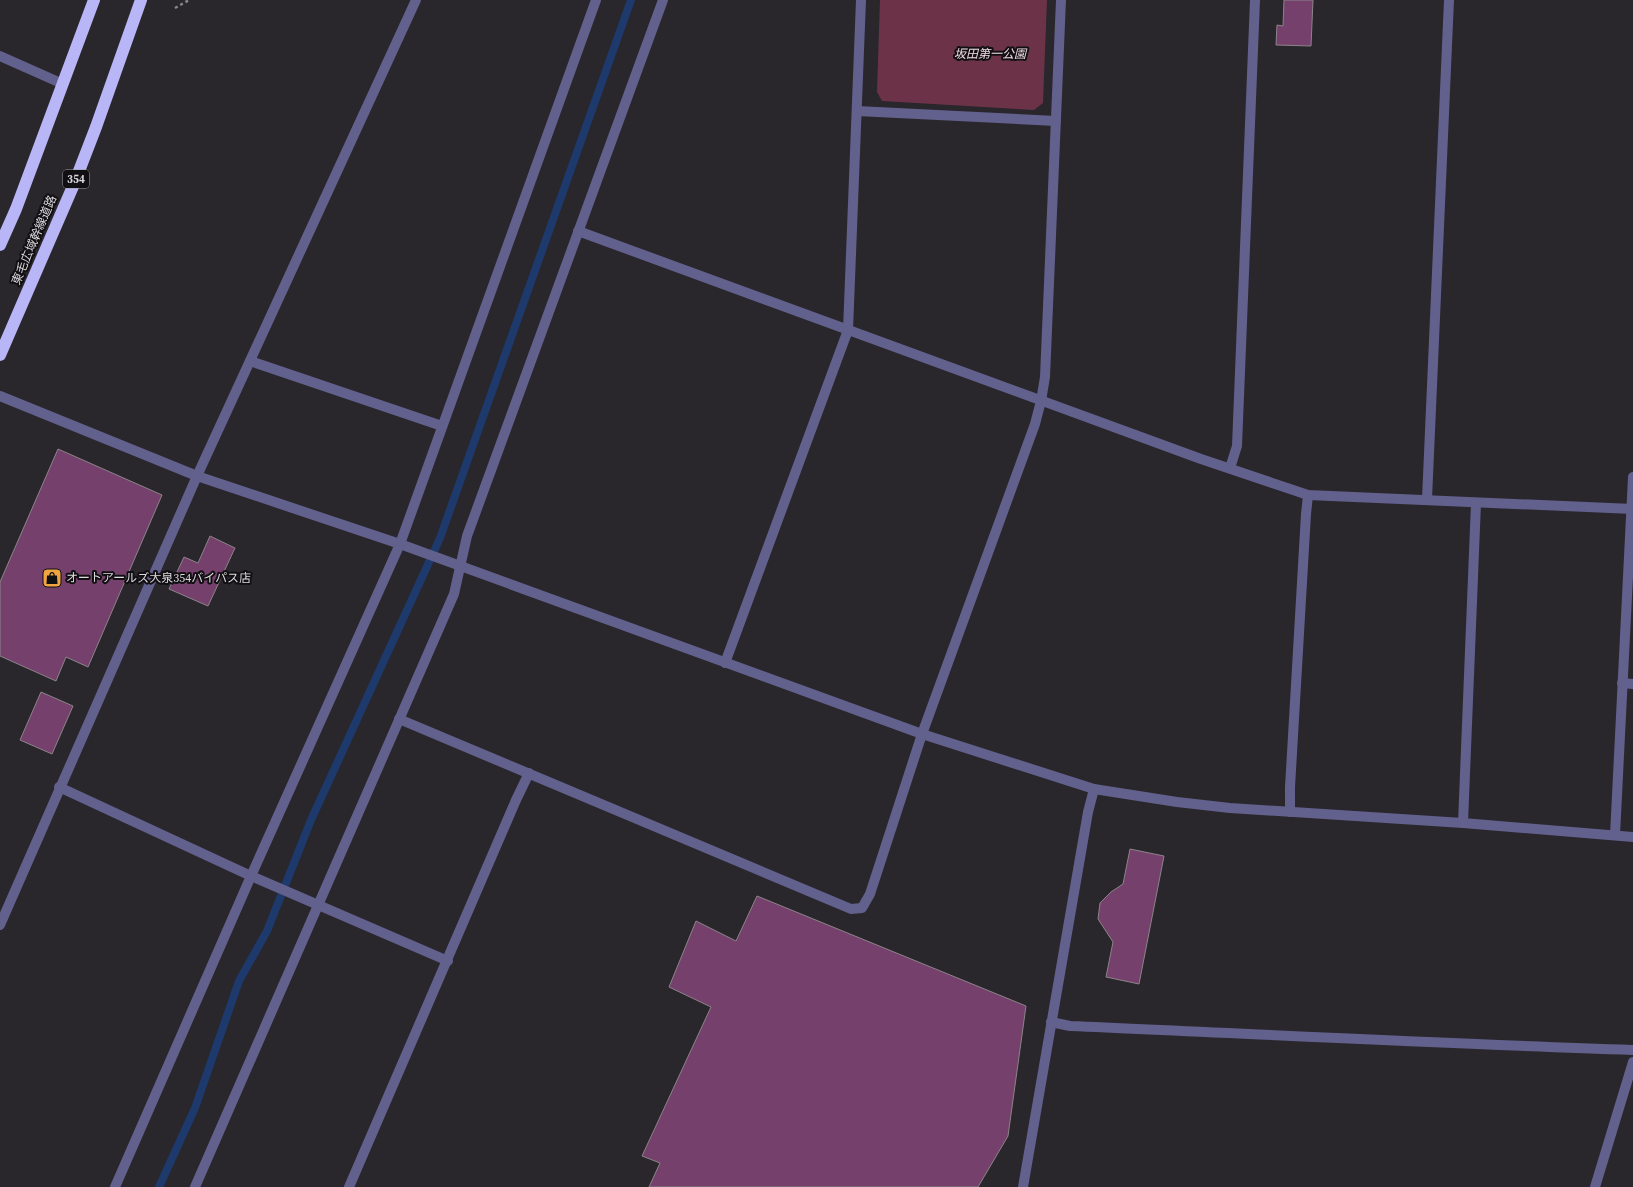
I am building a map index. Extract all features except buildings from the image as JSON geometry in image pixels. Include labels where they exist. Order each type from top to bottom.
[{"type":"highway","points":[[0,246],[16,209],[94,0]]},
{"type":"highway","name":"東毛広域幹線道路","points":[[0,355],[82,163],[141,0]]},
{"type":"street","points":[[0,925],[59,787],[197,476],[416,0]]},
{"type":"street","points":[[115,1187],[251,876],[400,544],[596,0]]},
{"type":"street","points":[[195,1187],[454,594],[467,536],[662,0]]},
{"type":"street","points":[[725,663],[848,330],[861,0]]},
{"type":"street","points":[[399,719],[851,909],[862,908],[870,894],[922,734],[1029,439],[1041,401],[1045,377],[1061,0]]},
{"type":"street","points":[[1230,468],[1238,446],[1255,0]]},
{"type":"street","points":[[1428,499],[1449,0]]},
{"type":"street","points":[[0,56],[63,84]]},
{"type":"street","points":[[857,112],[1056,122]]},
{"type":"street","points":[[578,231],[1041,401],[1308,495],[1632,509]]},
{"type":"street","points":[[250,361],[442,426]]},
{"type":"street","points":[[0,396],[197,476],[400,544],[922,734],[1094,789],[1177,802],[1290,812],[1463,823],[1633,837]]},
{"type":"street","points":[[1615,835],[1633,477]]},
{"type":"street","points":[[1290,812],[1291,771],[1308,495]]},
{"type":"street","points":[[1463,823],[1476,503]]},
{"type":"street","points":[[1622,683],[1633,684]]},
{"type":"street","points":[[349,1187],[529,773]]},
{"type":"street","points":[[59,787],[251,876],[448,961]]},
{"type":"street","points":[[1023,1187],[1088,812],[1094,789]]},
{"type":"street","points":[[1051,1022],[1078,1026],[1384,1039],[1463,1044],[1633,1050]]},
{"type":"street","points":[[1595,1187],[1633,1062]]},
{"type":"path","points":[[175,8],[189,0]]},
{"type":"green space","name":"坂田第一公園","points":[[880,0],[1047,0],[1043,103],[1034,110],[882,101],[877,92]]},
{"type":"waterway","points":[[159,1187],[195,1108],[239,981],[267,931],[311,820],[440,538],[631,0]]},
{"type":"place","name":"オートアールズ大泉354バイパス店","points":[[52,578]]}]
